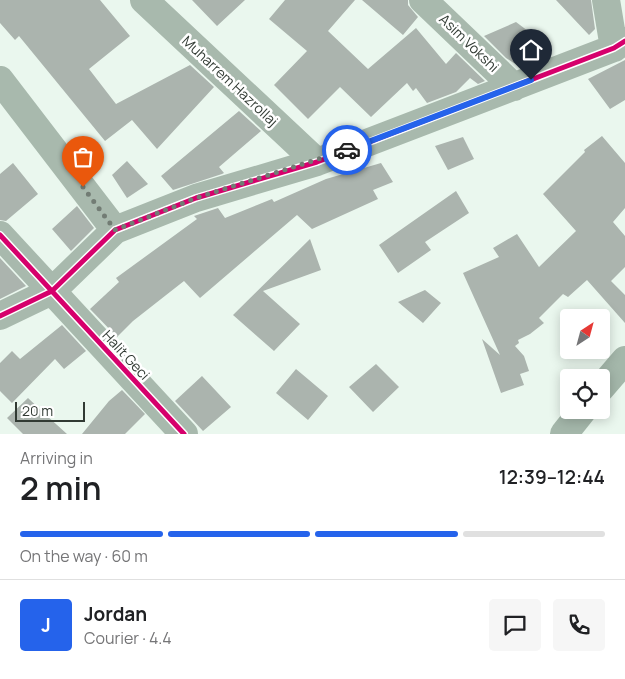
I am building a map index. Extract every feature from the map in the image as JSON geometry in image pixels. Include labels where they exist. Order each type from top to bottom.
[{"type":"main road","points":[[610,378],[625,360]]},
{"type":"main road","points":[[564,434],[576,419]]},
{"type":"street","name":"Muharrem Hazrollaj","points":[[144,0],[317,162]]},
{"type":"street","name":"Asim Vokshi","points":[[423,0],[514,87]]},
{"type":"street","points":[[0,316],[52,290],[115,230],[196,198],[317,162],[620,45],[606,0]]},
{"type":"street","points":[[0,80],[115,230]]},
{"type":"street","name":"Halit Geci","points":[[0,235],[184,434]]},
{"type":"building","points":[[0,0],[100,0],[130,36],[89,69],[116,104],[190,65],[214,87],[157,149],[132,120],[105,141],[19,36],[15,40],[0,23]]},
{"type":"building","points":[[192,0],[245,0],[217,26]]},
{"type":"building","points":[[285,0],[355,0],[328,31],[368,69],[416,28],[446,64],[456,53],[485,81],[478,84],[470,78],[456,92],[427,103],[416,88],[413,91],[407,83],[371,117],[340,87],[308,119],[274,85],[307,51],[269,19]]},
{"type":"building","points":[[362,0],[408,0],[408,5],[418,17],[403,35]]},
{"type":"building","points":[[556,0],[591,0],[595,29],[589,35]]},
{"type":"building","points":[[516,22],[544,43],[527,64],[520,67],[506,58],[484,36]]},
{"type":"building","points":[[625,60],[625,100],[610,109],[588,79]]},
{"type":"building","points":[[239,111],[261,131],[219,167],[224,173],[173,190],[161,176]]},
{"type":"building","points":[[602,136],[625,163],[625,208],[613,222],[625,236],[625,267],[611,281],[625,295],[625,323],[587,280],[568,297],[563,294],[539,318],[544,323],[530,334],[518,340],[519,343],[515,346],[524,356],[529,371],[520,374],[524,385],[501,393],[482,339],[500,355],[463,273],[499,257],[493,248],[517,234],[539,267],[576,231],[543,194],[585,152],[584,150]]},
{"type":"building","points":[[463,137],[474,159],[448,170],[435,146]]},
{"type":"building","points":[[127,161],[148,184],[127,198],[112,175]]},
{"type":"building","points":[[13,163],[38,194],[6,221],[0,220],[0,174]]},
{"type":"building","points":[[381,163],[393,182],[373,190],[378,199],[312,229],[297,215],[200,298],[184,281],[133,321],[117,337],[90,309],[119,282],[116,278],[197,219],[194,216],[218,208],[225,218],[272,199],[274,202],[326,179]]},
{"type":"building","points":[[456,191],[469,213],[425,242],[431,250],[398,273],[379,245]]},
{"type":"building","points":[[77,206],[94,228],[71,251],[52,229]]},
{"type":"building","points":[[310,239],[321,270],[263,291],[300,324],[274,351],[233,315]]},
{"type":"building","points":[[0,258],[26,286],[0,299]]},
{"type":"building","points":[[425,290],[441,303],[423,323],[398,302]]},
{"type":"building","points":[[62,325],[86,351],[64,369],[55,359],[12,403],[0,391],[0,363],[12,351],[20,359]]},
{"type":"building","points":[[376,364],[399,387],[373,412],[349,387]]},
{"type":"building","points":[[296,369],[328,396],[308,420],[276,393]]},
{"type":"building","points":[[202,376],[231,407],[203,431],[175,401]]},
{"type":"building","points":[[122,390],[145,414],[125,434],[82,434],[109,401]]},
{"type":"building","points":[[28,398],[67,434],[23,434],[7,418]]},
{"type":"cycle path","points":[[0,316],[52,291],[115,230],[196,198],[317,162],[614,48],[625,41]]},
{"type":"cycle path","points":[[0,235],[184,434]]},
{"type":"way so far","points":[[83,187],[115,230],[196,198],[317,162],[347,150]]},
{"type":"route","points":[[347,150],[531,80]]}]
